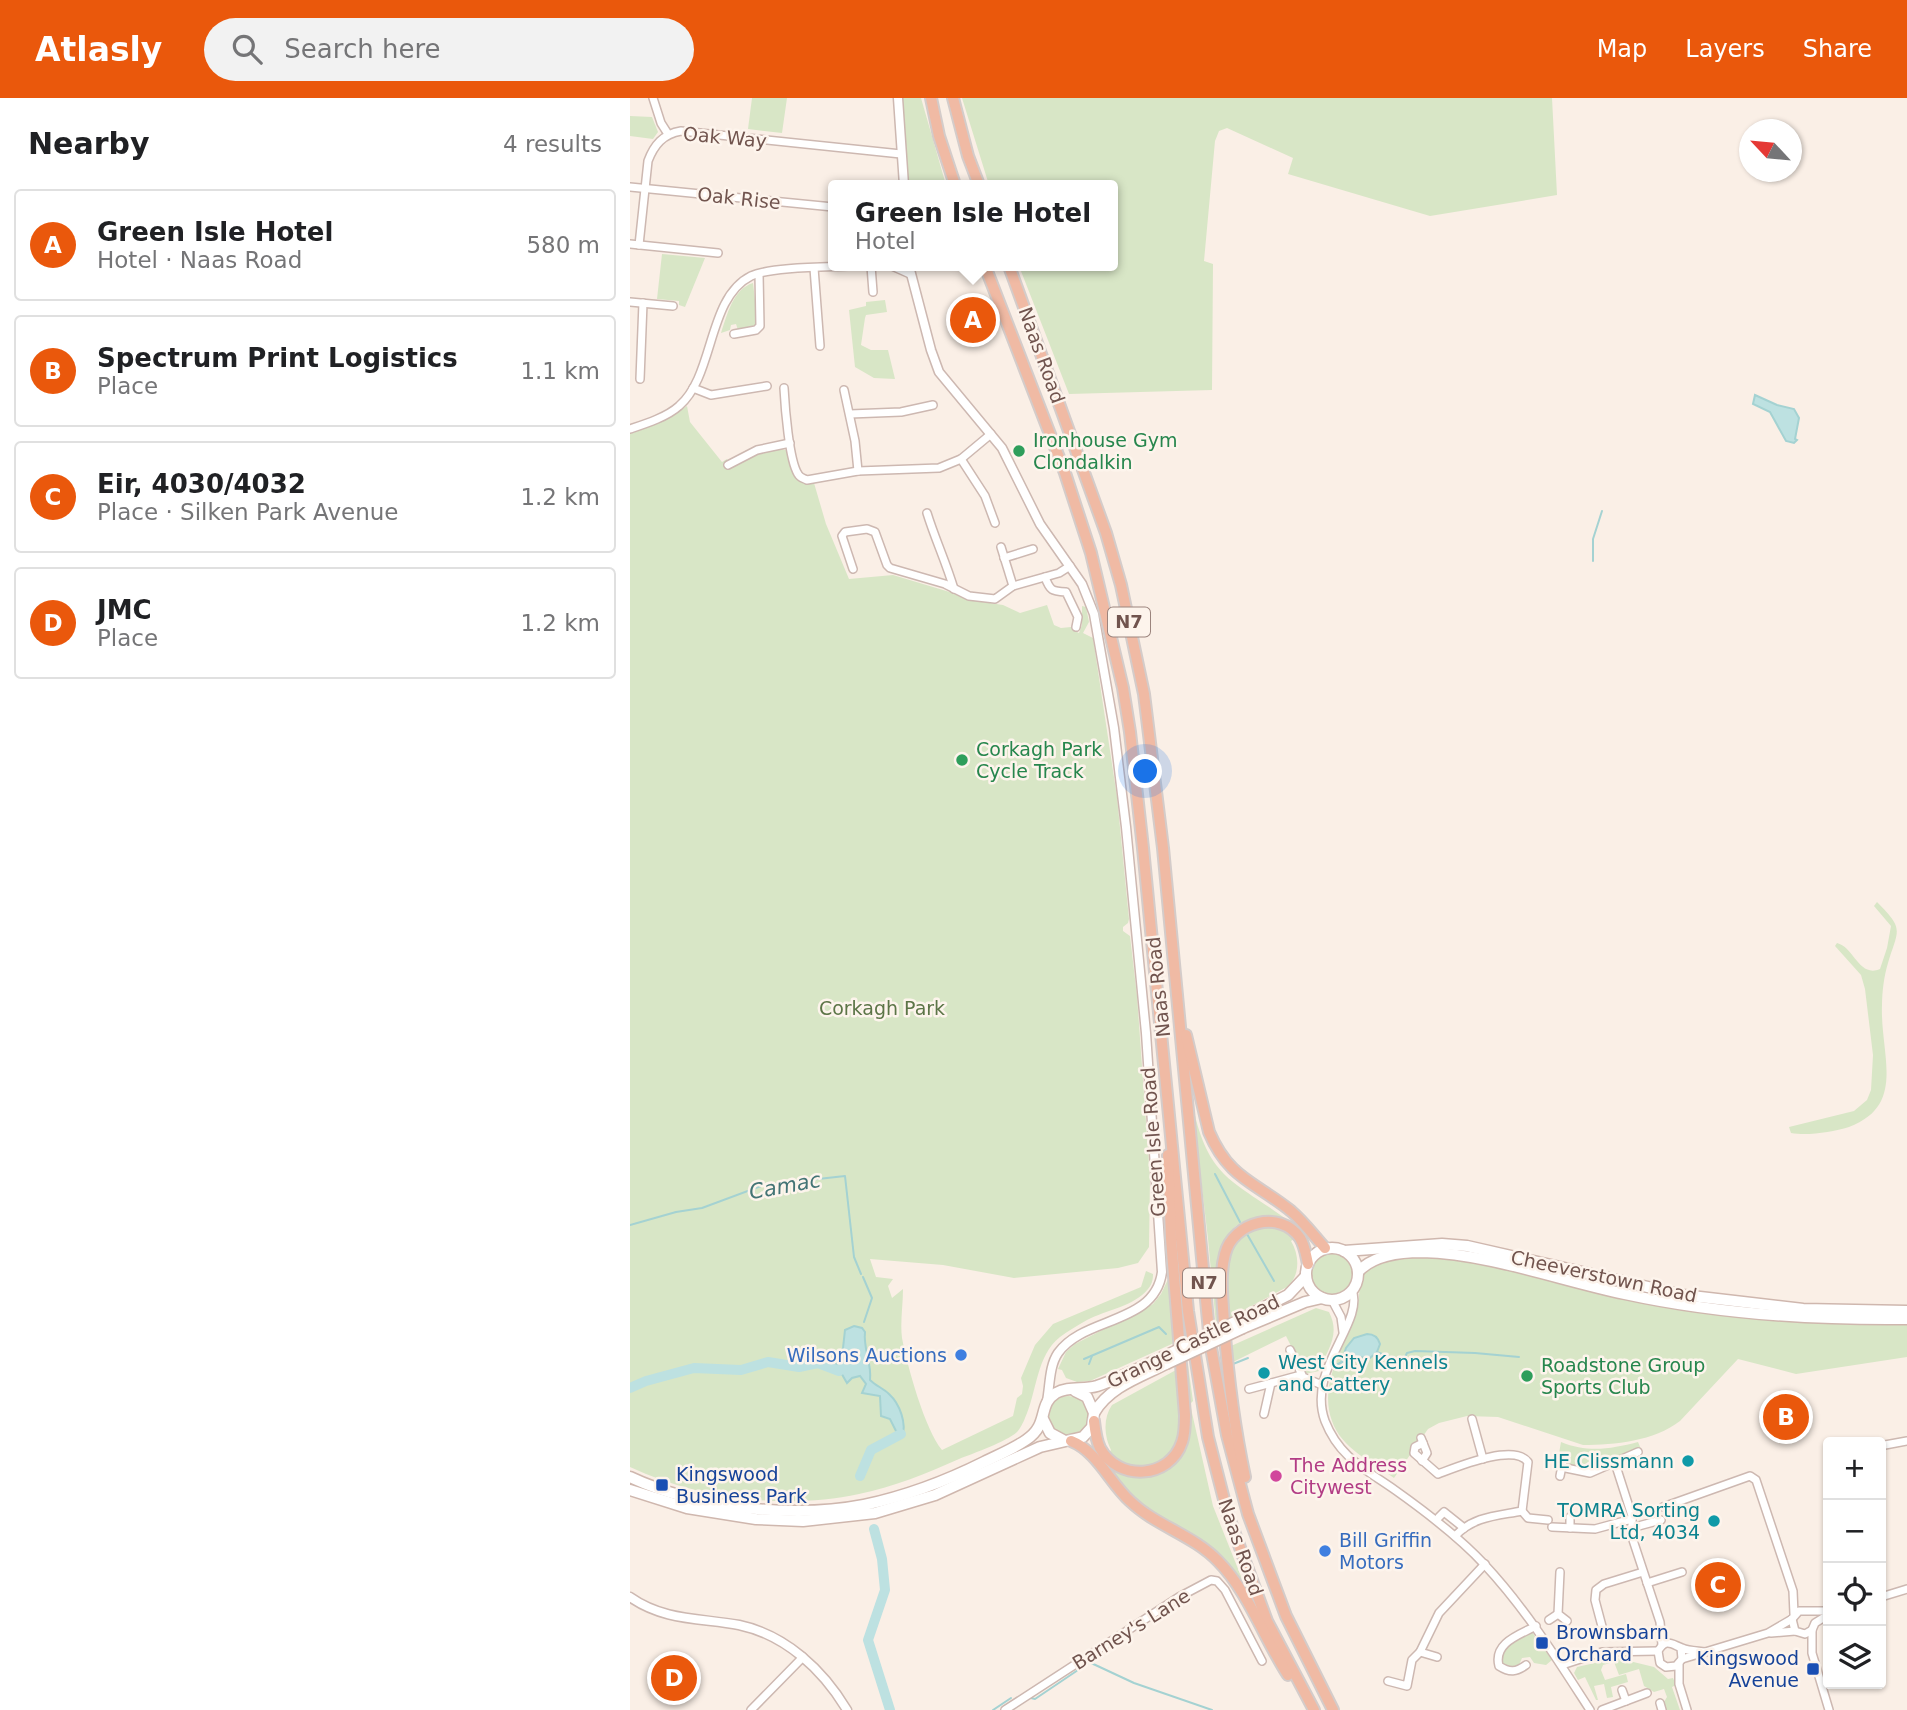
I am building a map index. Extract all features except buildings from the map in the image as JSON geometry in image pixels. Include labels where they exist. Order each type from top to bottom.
[{"type":"highway","points":[[931,98],[939,136],[953,180]]},
{"type":"highway","points":[[953,98],[977,180]]},
{"type":"highway","name":"Naas Road","points":[[987,271],[1065,473],[1091,553],[1110,626],[1130,732],[1163,1038],[1188,1311],[1208,1437],[1227,1515],[1267,1621],[1312,1710]]},
{"type":"highway","name":"Naas Road","points":[[1011,271],[1084,467],[1121,585],[1144,694],[1177,995],[1210,1342],[1227,1435],[1248,1514],[1286,1616],[1333,1710]]},
{"type":"highway","name":"N7","points":[[1177,995],[1209,1132],[1215,1147],[1237,1174],[1291,1211],[1325,1248]]},
{"type":"highway","name":"N7","points":[[1094,1417],[1103,1452],[1117,1466],[1133,1472],[1151,1472],[1157,1469],[1176,1455],[1182,1443],[1185,1415],[1171,1237],[1163,1038]]},
{"type":"highway","name":"N7","points":[[1267,1566],[1245,1482],[1233,1415],[1226,1347],[1223,1266],[1225,1252],[1236,1235],[1253,1224],[1266,1221],[1281,1224],[1295,1232],[1305,1246],[1308,1264]]},
{"type":"highway","name":"N7","points":[[1067,1441],[1088,1451],[1133,1504],[1200,1545],[1218,1561],[1241,1592],[1272,1650],[1312,1710]]},
{"type":"main road","name":"Cheeverstown Road","points":[[1344,1251],[1420,1245],[1467,1246],[1683,1296],[1803,1309],[1907,1311]]},
{"type":"main road","points":[[1325,1248],[1344,1251],[1355,1262],[1357,1280],[1352,1290],[1343,1297],[1327,1299],[1311,1289],[1306,1276],[1308,1264],[1315,1254],[1325,1248]]},
{"type":"main road","name":"Cheeverstown Road","points":[[1358,1272],[1368,1262],[1381,1257],[1419,1252],[1441,1253],[1469,1256],[1569,1282],[1678,1304],[1819,1317],[1907,1319]]},
{"type":"main road","name":"Grange Castle Road","points":[[1242,1324],[1288,1295],[1306,1276]]},
{"type":"main road","name":"Grange Castle Road","points":[[1046,1404],[1055,1394],[1102,1384],[1165,1360],[1242,1324],[1304,1302],[1327,1299]]},
{"type":"main road","name":"Grange Castle Road","points":[[630,1490],[687,1508],[756,1519],[803,1521],[875,1513],[945,1492],[1026,1453],[1088,1432],[1102,1400],[1112,1391],[1165,1360]]},
{"type":"main road","name":"Grange Castle Road","points":[[1070,1390],[1087,1397],[1094,1417]]},
{"type":"main road","points":[[630,1477],[653,1487],[713,1503],[810,1510],[861,1505],[892,1498],[968,1470],[1024,1441],[1040,1428],[1046,1404]]},
{"type":"main road","points":[[1043,1419],[1050,1433],[1067,1441]]},
{"type":"street","points":[[653,98],[668,134]]},
{"type":"street","points":[[898,98],[904,180]]},
{"type":"street","name":"Oak Way","points":[[639,245],[648,161],[652,150],[668,134],[681,131],[901,155]]},
{"type":"street","name":"Oak Rise","points":[[630,187],[828,207]]},
{"type":"street","points":[[630,244],[718,253]]},
{"type":"street","points":[[630,429],[674,410],[692,390],[731,293],[742,282],[758,274],[828,267]]},
{"type":"street","points":[[814,268],[820,346]]},
{"type":"street","points":[[871,271],[873,292]]},
{"type":"street","name":"Green Isle Road","points":[[910,271],[939,372],[1010,461],[1040,524],[1082,584],[1094,614],[1119,770],[1146,1033],[1162,1272],[1160,1282],[1150,1300],[1065,1345],[1055,1358],[1046,1404]]},
{"type":"street","points":[[734,334],[756,330],[760,326],[758,274]]},
{"type":"street","points":[[630,302],[673,306]]},
{"type":"street","points":[[640,379],[643,303]]},
{"type":"street","points":[[692,390],[711,395],[767,386]]},
{"type":"street","points":[[784,388],[790,443],[798,475],[802,478],[813,480],[858,471],[939,468],[961,459],[991,434]]},
{"type":"street","points":[[844,390],[858,471]]},
{"type":"street","points":[[850,414],[901,412],[933,405]]},
{"type":"street","points":[[728,465],[757,450],[790,443]]},
{"type":"street","points":[[961,459],[985,496],[995,523]]},
{"type":"street","points":[[928,513],[954,589]]},
{"type":"street","points":[[853,569],[842,536],[845,532],[867,529],[875,532],[890,568],[969,596],[995,599],[1013,586],[1059,573],[1070,566]]},
{"type":"street","points":[[1001,547],[1013,586]]},
{"type":"street","points":[[1004,558],[1033,549]]},
{"type":"street","points":[[1045,577],[1049,589],[1066,592],[1078,617],[1076,627]]},
{"type":"street","points":[[1352,1290],[1354,1296],[1350,1318],[1322,1385],[1324,1418],[1336,1445],[1359,1466],[1455,1536],[1485,1564],[1541,1624],[1590,1710]]},
{"type":"street","points":[[1327,1299],[1343,1323],[1343,1332]]},
{"type":"street","points":[[1290,1350],[1301,1375],[1314,1384],[1322,1385]]},
{"type":"street","points":[[1052,1375],[1070,1390]]},
{"type":"street","points":[[1249,1389],[1301,1375]]},
{"type":"street","points":[[1264,1414],[1270,1383]]},
{"type":"street","points":[[1472,1419],[1483,1459]]},
{"type":"street","points":[[1422,1440],[1427,1453],[1422,1461],[1438,1474],[1483,1459],[1520,1456],[1527,1460],[1529,1465],[1522,1511],[1528,1518],[1570,1528],[1595,1529],[1632,1519]]},
{"type":"street","points":[[1886,1444],[1907,1441]]},
{"type":"street","points":[[1560,1476],[1562,1464],[1590,1473],[1638,1452]]},
{"type":"street","points":[[1615,1463],[1632,1519],[1631,1528],[1643,1572],[1660,1622],[1671,1642],[1681,1648],[1708,1652]]},
{"type":"street","points":[[1663,1507],[1750,1476],[1756,1479],[1793,1591],[1814,1617],[1812,1653]]},
{"type":"street","points":[[1455,1536],[1464,1528],[1488,1516],[1522,1511]]},
{"type":"street","points":[[1439,1517],[1444,1512],[1464,1528]]},
{"type":"street","points":[[1570,1517],[1570,1528]]},
{"type":"street","points":[[1631,1528],[1661,1520]]},
{"type":"street","points":[[1388,1681],[1407,1686],[1412,1660],[1420,1652],[1439,1613],[1485,1564]]},
{"type":"street","points":[[1558,1614],[1560,1572]]},
{"type":"street","points":[[1595,1633],[1603,1630],[1595,1600],[1596,1590],[1604,1584],[1643,1572]]},
{"type":"street","points":[[1647,1583],[1682,1572]]},
{"type":"street","name":"Barney's Lane","points":[[1005,1710],[1019,1706],[1179,1597],[1211,1580],[1217,1581],[1225,1590],[1262,1661]]},
{"type":"street","points":[[1886,1595],[1907,1589]]},
{"type":"street","points":[[1793,1591],[1793,1617],[1798,1632],[1812,1653],[1829,1710]]},
{"type":"street","points":[[630,1597],[665,1615],[739,1625],[777,1641],[803,1657],[831,1686],[847,1710]]},
{"type":"street","points":[[1769,1633],[1807,1611],[1823,1613]]},
{"type":"street","points":[[1526,1665],[1518,1670],[1507,1671],[1499,1666],[1499,1653],[1505,1643],[1558,1614]]},
{"type":"street","points":[[1558,1614],[1567,1621]]},
{"type":"street","points":[[1670,1668],[1680,1661],[1769,1633],[1798,1632],[1814,1627],[1823,1618]]},
{"type":"street","points":[[1658,1660],[1660,1622]]},
{"type":"street","points":[[1562,1665],[1602,1652],[1632,1653],[1660,1648],[1671,1642]]},
{"type":"street","points":[[1679,1684],[1681,1648]]},
{"type":"street","points":[[1420,1652],[1437,1657]]},
{"type":"street","points":[[1632,1653],[1658,1660],[1670,1668],[1679,1684],[1687,1710]]},
{"type":"street","points":[[751,1710],[803,1657]]},
{"type":"street","points":[[1622,1690],[1626,1702]]},
{"type":"street","points":[[1602,1710],[1647,1693]]},
{"type":"green space","points":[[752,98],[787,98],[782,133],[748,129]]},
{"type":"green space","points":[[901,98],[921,98],[945,180],[908,180]]},
{"type":"green space","points":[[962,98],[1552,98],[1557,195],[1430,216],[1288,174],[1293,158],[1227,128],[1219,131],[1215,141],[1204,261],[1213,264],[1212,390],[1069,394],[1021,271],[1118,271],[1118,180],[987,180]]},
{"type":"green space","points":[[630,116],[652,117],[658,132],[653,139],[630,136]]},
{"type":"green space","points":[[662,254],[705,258],[685,307],[679,305],[679,301],[657,299]]},
{"type":"green space","points":[[753,283],[758,325],[738,330],[736,324],[731,325],[730,330],[721,333],[736,297],[746,286]]},
{"type":"green space","points":[[885,300],[887,312],[866,315],[861,345],[871,350],[888,350],[895,379],[874,378],[855,367],[849,310],[866,306],[866,302]]},
{"type":"green space","name":"Corkagh Park","points":[[687,406],[690,422],[722,462],[727,459],[730,466],[766,450],[788,451],[799,477],[814,483],[826,524],[849,579],[893,575],[983,602],[1003,605],[1020,613],[1047,605],[1054,625],[1061,628],[1071,627],[1079,633],[1082,606],[1086,607],[1089,622],[1083,633],[1093,638],[1117,797],[1129,919],[1123,931],[1130,936],[1137,996],[1150,1178],[1149,1247],[1138,1263],[1118,1268],[1014,1278],[943,1265],[870,1259],[876,1277],[893,1279],[888,1286],[892,1298],[903,1289],[901,1326],[904,1350],[923,1413],[942,1450],[1013,1416],[1017,1398],[1022,1394],[1021,1378],[1035,1345],[1053,1324],[1141,1287],[1146,1271],[1153,1274],[1151,1284],[1136,1300],[1087,1320],[1052,1345],[1042,1364],[1024,1420],[1012,1436],[898,1484],[831,1499],[772,1501],[713,1494],[656,1478],[630,1467],[630,434],[659,423]]},
{"type":"green space","points":[[1877,902],[1892,919],[1897,930],[1882,995],[1886,1060],[1884,1092],[1878,1106],[1867,1117],[1849,1127],[1820,1133],[1791,1133],[1789,1127],[1854,1111],[1867,1100],[1871,1090],[1873,1055],[1865,989],[1861,975],[1835,946],[1837,943],[1843,946],[1867,969],[1880,969],[1891,926],[1874,906]]},
{"type":"green space","points":[[1192,1102],[1199,1129],[1216,1165],[1240,1188],[1294,1225],[1292,1227],[1255,1219],[1240,1224],[1229,1233],[1219,1261],[1219,1323],[1216,1325],[1208,1239]]},
{"type":"green space","points":[[1267,1226],[1289,1232],[1295,1238],[1291,1241],[1297,1259],[1294,1277],[1287,1287],[1227,1319],[1226,1275],[1232,1249],[1251,1231]]},
{"type":"green space","points":[[1331,1253],[1346,1259],[1352,1274],[1346,1289],[1331,1295],[1316,1289],[1310,1274],[1316,1259]]},
{"type":"green space","name":"Roadstone Group Sports Club","points":[[1421,1254],[1466,1260],[1632,1300],[1907,1321],[1907,1357],[1796,1374],[1738,1359],[1680,1421],[1658,1433],[1621,1443],[1583,1445],[1498,1417],[1467,1416],[1439,1423],[1428,1429],[1394,1478],[1358,1454],[1342,1439],[1332,1421],[1328,1393],[1335,1366],[1358,1307],[1365,1272],[1380,1261]]},
{"type":"green space","points":[[1170,1275],[1174,1343],[1090,1381],[1077,1382],[1066,1378],[1062,1370],[1058,1369],[1066,1352],[1075,1344],[1153,1304]]},
{"type":"green space","points":[[1316,1308],[1329,1312],[1334,1328],[1332,1342],[1319,1371],[1305,1374],[1286,1336],[1233,1362],[1231,1346]]},
{"type":"green space","points":[[1188,1365],[1193,1401],[1190,1404],[1213,1506],[1250,1599],[1233,1573],[1139,1505],[1103,1464],[1107,1462],[1145,1477],[1162,1472],[1180,1456],[1183,1367]]},
{"type":"green space","points":[[1176,1370],[1181,1425],[1180,1436],[1169,1458],[1150,1468],[1123,1465],[1109,1453],[1111,1450],[1106,1427],[1109,1410],[1112,1405]]},
{"type":"green space","points":[[1068,1396],[1082,1402],[1088,1416],[1082,1430],[1068,1436],[1054,1430],[1048,1416],[1054,1402]]},
{"type":"green space","points":[[1561,1442],[1581,1448],[1600,1449],[1638,1442],[1641,1449],[1599,1467],[1580,1468],[1567,1466],[1565,1460],[1558,1459]]},
{"type":"green space","points":[[1532,1632],[1552,1660],[1546,1665],[1534,1663],[1530,1657],[1522,1658],[1518,1667],[1509,1668],[1502,1664],[1500,1656],[1509,1643]]},
{"type":"green space","points":[[1617,1658],[1654,1667],[1668,1679],[1673,1678],[1676,1685],[1672,1687],[1680,1710],[1666,1710],[1664,1702],[1667,1697],[1664,1689],[1654,1692],[1644,1686],[1639,1669],[1619,1675],[1614,1662],[1603,1665],[1601,1670],[1605,1680],[1626,1674],[1628,1682],[1611,1687],[1613,1697],[1607,1698],[1604,1684],[1594,1686],[1596,1700],[1585,1677],[1578,1680],[1574,1673],[1577,1667]]},
{"type":"water","points":[[1755,395],[1794,409],[1799,418],[1797,440],[1794,443],[1786,441],[1770,412],[1753,404]]},
{"type":"water","points":[[854,1326],[865,1332],[870,1380],[893,1398],[899,1409],[904,1426],[902,1437],[890,1439],[897,1433],[890,1419],[881,1416],[880,1396],[862,1393],[866,1384],[860,1376],[847,1383],[836,1364],[843,1348],[845,1330]]},
{"type":"water","points":[[1367,1334],[1378,1339],[1380,1344],[1377,1352],[1370,1358],[1360,1357],[1352,1364],[1349,1361],[1341,1363],[1346,1348],[1354,1338]]},
{"type":"waterway","points":[[1593,561],[1593,539],[1602,511]]},
{"type":"waterway","points":[[1215,1174],[1240,1222]]},
{"type":"waterway","name":"Camac","points":[[630,1225],[702,1208],[764,1185],[845,1176],[854,1257],[861,1274]]},
{"type":"waterway","points":[[1247,1234],[1274,1281]]},
{"type":"waterway","name":"Camac","points":[[863,1277],[872,1298],[864,1322]]},
{"type":"waterway","points":[[1084,1359],[1159,1327],[1166,1334]]},
{"type":"waterway","points":[[1377,1352],[1399,1361],[1404,1359],[1407,1353],[1415,1351],[1519,1357]]},
{"type":"waterway","points":[[1089,1364],[1092,1356]]},
{"type":"waterway","points":[[1233,1364],[1248,1358]]},
{"type":"waterway","points":[[1311,1360],[1321,1361]]},
{"type":"waterway","name":"Camac","points":[[630,1388],[694,1368],[741,1370],[768,1362],[799,1367],[818,1363],[839,1371],[847,1364]]},
{"type":"waterway","points":[[1336,1365],[1342,1362]]},
{"type":"waterway","name":"Camac","points":[[860,1476],[871,1450],[901,1434]]},
{"type":"waterway","name":"Camac","points":[[874,1529],[882,1559],[885,1590],[868,1640],[890,1710]]},
{"type":"waterway","points":[[1085,1666],[1089,1662],[1134,1683],[1212,1710]]},
{"type":"waterway","points":[[1031,1698],[1035,1699],[1081,1668]]},
{"type":"waterway","points":[[993,1710],[1011,1698]]},
{"type":"place","name":"Green Isle Hotel","points":[[973,320]]},
{"type":"place","name":"Ironhouse Gym Clondalkin","points":[[1019,451]]},
{"type":"place","name":"Corkagh Park Cycle Track","points":[[962,760]]},
{"type":"place","name":"Wilsons Auctions","points":[[961,1355]]},
{"type":"place","name":"West City Kennels and Cattery","points":[[1264,1373]]},
{"type":"place","name":"Roadstone Group Sports Club","points":[[1527,1376]]},
{"type":"place","name":"Spectrum Print Logistics","points":[[1786,1417]]},
{"type":"place","name":"HE Clissmann","points":[[1688,1461]]},
{"type":"place","name":"The Address Citywest","points":[[1276,1476]]},
{"type":"place","name":"Kingswood Business Park","points":[[662,1485]]},
{"type":"place","name":"TOMRA Sorting Ltd, 4034","points":[[1714,1521]]},
{"type":"place","name":"Bill Griffin Motors","points":[[1325,1551]]},
{"type":"place","name":"Eir, 4030/4032","points":[[1718,1585]]},
{"type":"place","name":"Brownsbarn Orchard","points":[[1542,1643]]},
{"type":"place","name":"Kingswood Avenue","points":[[1813,1669]]},
{"type":"place","name":"JMC","points":[[674,1678]]}]
